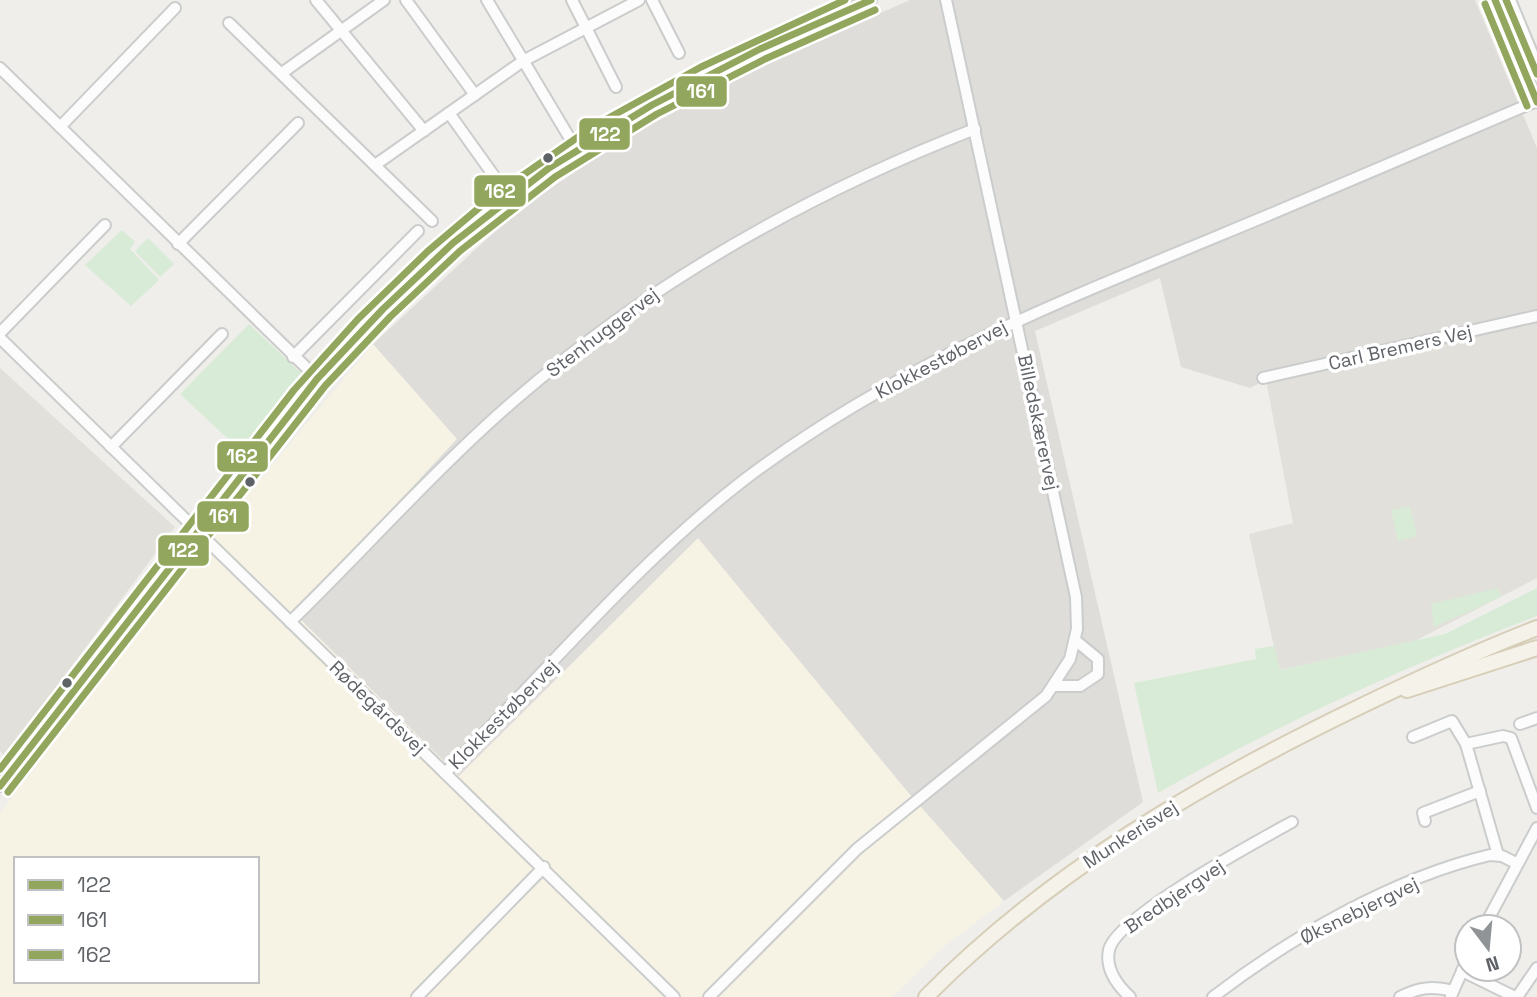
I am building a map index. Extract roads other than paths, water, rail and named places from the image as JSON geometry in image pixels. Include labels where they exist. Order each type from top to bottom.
[{"type":"main road","name":"Munkerisvej","points":[[926,997],[963,959],[1045,893],[1130,832],[1247,762],[1426,672],[1537,628]]},
{"type":"main road","name":"Munkerisvej","points":[[1359,707],[1537,648]]},
{"type":"street","points":[[316,0],[424,131]]},
{"type":"street","points":[[282,74],[384,0]]},
{"type":"street","points":[[406,0],[475,95]]},
{"type":"street","points":[[486,0],[569,137]]},
{"type":"street","points":[[572,0],[616,87]]},
{"type":"street","points":[[375,165],[523,61],[639,0]]},
{"type":"street","points":[[652,0],[679,53]]},
{"type":"street","points":[[0,786],[318,379],[380,313],[454,242],[577,150],[694,81],[871,0]]},
{"type":"street","name":"Billedskærervej","points":[[709,997],[857,849],[1037,705],[1067,666],[1075,640],[1076,597],[946,0]]},
{"type":"street","points":[[1495,0],[1537,102]]},
{"type":"street","points":[[1510,0],[1537,65]]},
{"type":"street","points":[[60,127],[175,8]]},
{"type":"street","points":[[229,23],[432,221]]},
{"type":"street","points":[[0,68],[318,379]]},
{"type":"street","name":"Klokkestøbervej","points":[[445,773],[648,566],[740,483],[812,431],[873,393],[1016,320],[1537,102]]},
{"type":"street","points":[[449,113],[494,176]]},
{"type":"street","points":[[178,244],[299,123]]},
{"type":"street","name":"Stenhuggervej","points":[[290,622],[481,430],[561,361],[627,311],[701,263],[797,208],[899,159],[975,130]]},
{"type":"street","name":"Rødegårdsvej","points":[[105,225],[0,335],[111,447],[544,867],[674,997]]},
{"type":"street","points":[[293,357],[418,232]]},
{"type":"street","name":"Carl Bremers Vej","points":[[1263,378],[1537,316]]},
{"type":"street","points":[[111,447],[222,334]]},
{"type":"street","points":[[1054,686],[1080,686],[1098,674],[1098,659],[1075,640]]},
{"type":"street","points":[[1520,724],[1537,718]]},
{"type":"street","points":[[1413,737],[1452,721],[1466,744],[1498,855],[1516,863]]},
{"type":"street","points":[[1466,744],[1503,736],[1511,738],[1537,808]]},
{"type":"street","points":[[1425,821],[1423,813],[1480,791]]},
{"type":"street","name":"Bredbjergvej","points":[[1130,997],[1118,986],[1110,964],[1109,952],[1121,930],[1223,862],[1293,822]]},
{"type":"street","points":[[1491,913],[1537,828]]},
{"type":"street","name":"Øksnebjergvej","points":[[1213,997],[1271,956],[1353,910],[1430,875],[1482,857],[1498,855]]},
{"type":"street","points":[[417,997],[544,867]]},
{"type":"street","points":[[1487,983],[1516,997],[1537,968]]},
{"type":"street","points":[[1401,997],[1435,986],[1452,994]]}]
